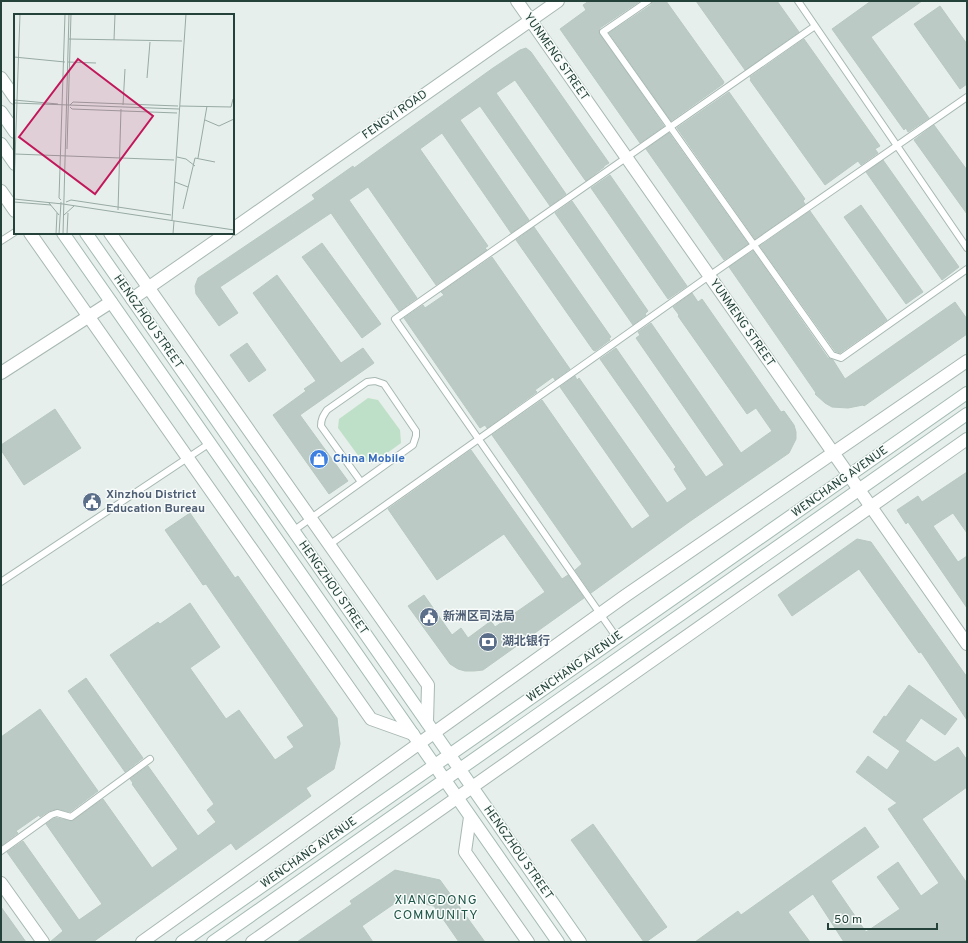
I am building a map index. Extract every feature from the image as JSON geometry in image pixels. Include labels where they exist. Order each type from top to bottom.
[{"type":"street","name":"YUNMENG STREET","points":[[517,1],[967,644]]},
{"type":"street","name":"FENGYI ROAD","points":[[234,228],[558,1]]},
{"type":"street","points":[[1,78],[14,97]]},
{"type":"street","points":[[1,112],[14,131]]},
{"type":"street","points":[[1,144],[14,163]]},
{"type":"street","points":[[1,191],[14,210]]},
{"type":"street","points":[[31,234],[371,719],[416,739]]},
{"type":"street","name":"HENGZHOU STREET","points":[[64,234],[558,942]]},
{"type":"street","name":"HENGZHOU STREET","points":[[87,234],[580,942]]},
{"type":"street","points":[[111,234],[428,685],[426,722]]},
{"type":"street","points":[[132,300],[226,234]]},
{"type":"street","points":[[1,373],[111,302]]},
{"type":"street","points":[[142,942],[416,739],[434,733],[601,613],[967,361]]},
{"type":"street","name":"WENCHANG AVENUE","points":[[182,942],[967,393]]},
{"type":"street","name":"WENCHANG AVENUE","points":[[213,942],[967,414]]},
{"type":"street","points":[[252,942],[967,439]]},
{"type":"street","points":[[470,817],[465,852],[528,942]]},
{"type":"street","points":[[1,883],[43,942]]},
{"type":"lane","points":[[648,1],[603,32],[832,355],[841,358],[967,269]]},
{"type":"lane","points":[[798,1],[967,248]]},
{"type":"lane","points":[[617,638],[396,319],[815,26]]},
{"type":"lane","points":[[329,545],[709,276],[967,97]]},
{"type":"lane","points":[[1,241],[14,233]]},
{"type":"lane","points":[[293,531],[413,445],[416,430],[384,384],[375,381],[367,382],[328,410],[322,416],[321,420],[321,426],[361,482]]},
{"type":"lane","points":[[1,582],[210,443]]},
{"type":"lane","points":[[1,851],[51,815],[57,813],[71,817],[150,759]]},
{"type":"green space","points":[[368,398],[378,400],[400,430],[401,443],[372,464],[360,458],[338,428],[339,419]]},
{"type":"building","points":[[589,1],[640,1],[600,28],[599,32],[664,126],[640,143],[560,29],[586,10],[583,5]]},
{"type":"building","points":[[652,1],[666,1],[724,82],[671,121],[609,33],[651,5]]},
{"type":"building","points":[[696,1],[777,1],[799,32],[745,70]]},
{"type":"building","points":[[871,1],[922,1],[871,37],[929,118],[908,132],[906,128],[904,130],[832,29]]},
{"type":"building","points":[[940,6],[967,44],[967,84],[960,89],[914,24]]},
{"type":"building","points":[[804,39],[880,146],[875,149],[878,153],[861,165],[858,161],[825,185],[750,80],[750,77]]},
{"type":"building","points":[[526,48],[531,52],[609,163],[586,181],[515,80],[496,93],[566,194],[550,206],[480,106],[460,120],[529,220],[511,233],[442,133],[420,149],[488,246],[485,248],[487,250],[436,285],[368,187],[349,200],[417,298],[399,311],[331,213],[220,287],[238,313],[219,326],[196,294],[195,286],[198,278],[315,199],[312,195],[353,166],[354,168],[493,68],[520,50]]},
{"type":"building","points":[[729,92],[805,199],[803,201],[805,204],[755,239],[677,128]]},
{"type":"building","points":[[934,125],[967,170],[967,214],[914,140]]},
{"type":"building","points":[[669,133],[748,244],[724,260],[646,149]]},
{"type":"building","points":[[883,160],[959,267],[942,280],[866,172]]},
{"type":"building","points":[[610,175],[687,286],[668,299],[591,188]]},
{"type":"building","points":[[572,201],[648,311],[645,314],[646,315],[633,325],[555,213]]},
{"type":"building","points":[[861,205],[923,292],[906,304],[844,217]]},
{"type":"building","points":[[810,211],[887,320],[840,353],[835,351],[760,246]]},
{"type":"building","points":[[534,227],[611,337],[609,338],[610,340],[595,351],[516,240]]},
{"type":"building","points":[[322,243],[381,324],[362,338],[302,257]]},
{"type":"building","points":[[753,251],[828,358],[833,360],[845,379],[955,302],[967,319],[967,334],[864,406],[848,408],[832,407],[815,394],[816,393],[729,267]]},
{"type":"building","points":[[492,257],[570,369],[555,380],[553,377],[535,390],[537,392],[487,428],[485,425],[480,428],[404,318],[423,305],[425,308],[444,295],[441,292]]},
{"type":"building","points":[[277,275],[341,363],[363,348],[374,363],[300,415],[348,481],[329,494],[273,415],[306,391],[304,389],[316,381],[253,293]]},
{"type":"building","points":[[692,293],[698,302],[702,299],[781,412],[784,411],[794,425],[796,439],[789,453],[689,522],[591,593],[575,570],[582,564],[492,435],[542,400],[632,529],[650,516],[560,387],[575,376],[577,380],[579,378],[667,503],[687,489],[674,469],[676,467],[600,359],[616,348],[706,477],[724,465],[636,338],[640,335],[638,332],[651,323],[741,453],[772,431],[756,408],[747,414],[678,316],[679,315],[673,307]]},
{"type":"building","points":[[247,343],[266,370],[249,382],[230,355]]},
{"type":"building","points":[[55,409],[81,448],[24,485],[1,450],[1,445]]},
{"type":"building","points":[[471,450],[562,579],[568,575],[584,598],[483,670],[465,671],[450,664],[408,606],[424,595],[452,635],[461,628],[468,638],[491,621],[495,627],[545,592],[504,534],[437,580],[388,509]]},
{"type":"building","points":[[967,472],[967,533],[953,513],[933,526],[958,562],[967,556],[967,608],[908,522],[906,524],[897,510],[918,496],[922,502]]},
{"type":"building","points":[[190,513],[235,578],[238,576],[337,718],[340,744],[334,769],[306,788],[311,796],[236,850],[231,843],[93,942],[50,942],[63,931],[7,852],[23,841],[79,920],[102,904],[46,824],[57,818],[72,821],[103,799],[152,868],[178,849],[130,779],[148,766],[198,836],[216,822],[207,810],[214,804],[110,655],[158,622],[160,624],[190,603],[220,647],[190,668],[226,719],[239,710],[275,760],[294,747],[287,737],[304,726],[206,584],[203,585],[165,530]]},
{"type":"building","points":[[857,539],[871,542],[967,677],[967,720],[921,652],[919,653],[859,569],[792,616],[778,595]]},
{"type":"building","points":[[86,678],[143,758],[125,772],[68,691]]},
{"type":"building","points":[[909,685],[957,719],[945,735],[921,718],[905,741],[935,762],[958,747],[967,760],[967,787],[922,819],[967,883],[967,942],[844,942],[813,894],[788,912],[810,942],[695,942],[738,911],[741,915],[865,827],[879,847],[831,881],[866,932],[900,909],[877,877],[898,862],[921,896],[939,883],[888,809],[897,803],[856,772],[868,756],[887,770],[900,751],[873,732]]},
{"type":"building","points":[[40,709],[98,791],[70,812],[56,809],[49,811],[40,817],[39,815],[16,831],[18,833],[2,845],[1,737]]},
{"type":"building","points":[[593,824],[667,927],[646,942],[644,942],[571,840]]},
{"type":"building","points":[[395,870],[440,880],[485,942],[459,942],[434,906],[401,899],[362,926],[373,942],[297,942],[352,904],[350,901]]},
{"type":"building","points":[[1,907],[26,942],[1,942]]},
{"type":"place","name":"China Mobile","points":[[319,459]]},
{"type":"place","name":"Xinzhou District Education Bureau","points":[[92,502]]},
{"type":"place","name":"新洲区司法局","points":[[429,617]]},
{"type":"place","name":"湖北银行","points":[[488,642]]},
{"type":"district","name":"XIANGDONG COMMUNITY","points":[[436,908]]}]
